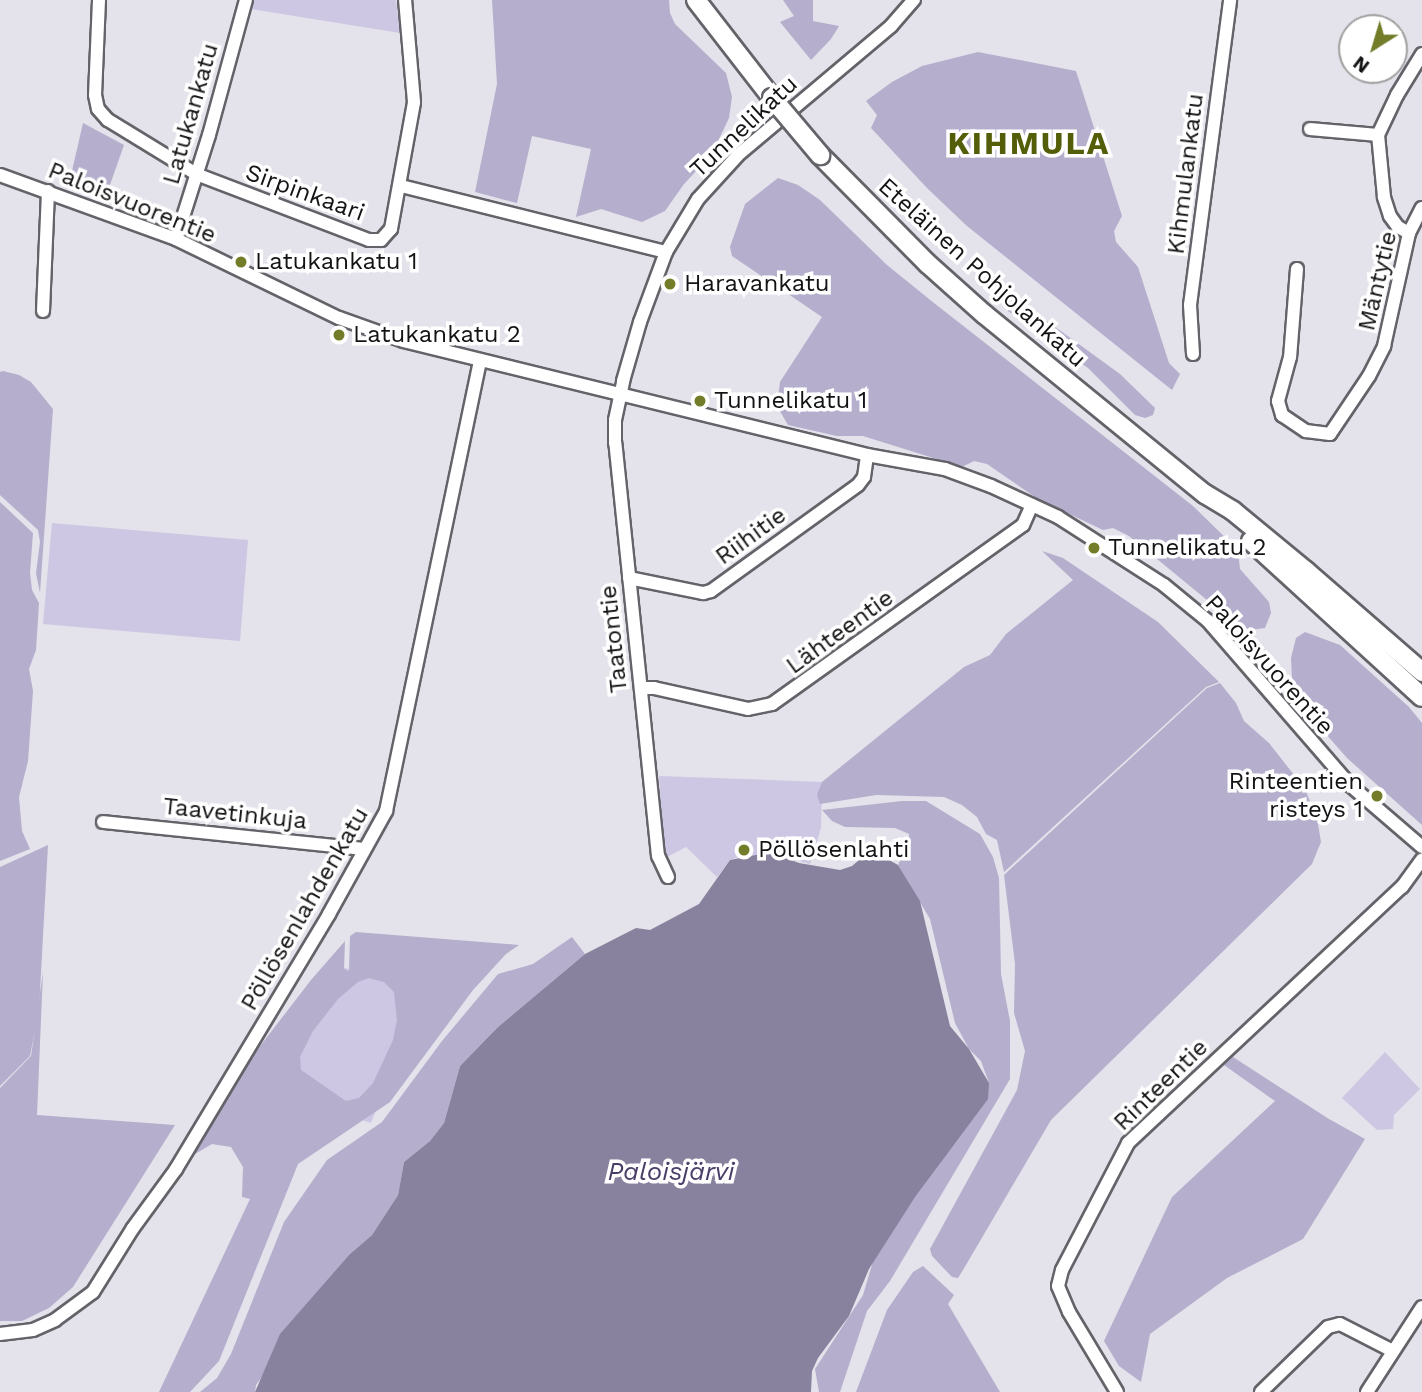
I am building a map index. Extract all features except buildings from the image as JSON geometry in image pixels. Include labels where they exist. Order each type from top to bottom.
[{"type":"main road","name":"Eteläinen Pohjolankatu","points":[[696,0],[820,155],[928,264],[984,314],[1205,494],[1233,511],[1306,570],[1422,672]]},
{"type":"main road","name":"Eteläinen Pohjolankatu","points":[[1205,494],[1224,517],[1328,608],[1422,697]]},
{"type":"street","name":"Sirpinkaari","points":[[99,0],[95,95],[98,109],[108,120],[196,174],[369,240],[387,237],[401,186],[414,102],[405,0]]},
{"type":"street","name":"Latukankatu","points":[[176,239],[246,0]]},
{"type":"street","name":"Tunnelikatu","points":[[620,395],[640,322],[666,252],[698,199],[738,155],[891,26],[914,0]]},
{"type":"street","name":"Kihmulankatu","points":[[1193,354],[1191,305],[1230,0]]},
{"type":"street","points":[[1409,233],[1398,227],[1390,216],[1384,197],[1378,135],[1396,95],[1422,54]]},
{"type":"street","points":[[1310,129],[1378,135]]},
{"type":"street","name":"Paloisvuorentie","points":[[0,175],[176,239],[368,330],[480,361],[867,455],[945,469],[1032,505],[1129,560],[1208,621],[1325,759],[1386,819],[1422,847]]},
{"type":"street","points":[[401,186],[666,252]]},
{"type":"street","points":[[43,311],[48,191]]},
{"type":"street","name":"Mäntytie","points":[[1297,269],[1290,356],[1278,401],[1282,415],[1306,431],[1330,434],[1369,376],[1384,346],[1409,233],[1422,208]]},
{"type":"street","name":"Pöllösenlahdenkatu","points":[[0,1334],[33,1330],[93,1292],[133,1228],[176,1169],[329,914],[386,811],[480,361]]},
{"type":"street","name":"Taatontie","points":[[620,395],[614,419],[615,443],[658,856],[668,877]]},
{"type":"street","name":"Riihitie","points":[[629,578],[704,593],[711,592],[858,485],[864,477],[867,455]]},
{"type":"street","name":"Lähteentie","points":[[641,688],[654,688],[748,709],[772,704],[1023,525],[1032,505]]},
{"type":"street","name":"Taavetinkuja","points":[[103,822],[363,849]]},
{"type":"street","name":"Rinteentie","points":[[1117,1392],[1069,1312],[1058,1286],[1062,1270],[1123,1151],[1146,1123],[1402,887],[1422,859]]},
{"type":"street","points":[[1367,1392],[1422,1307]]},
{"type":"street","points":[[1261,1392],[1328,1327],[1340,1324],[1394,1351]]},
{"type":"shaded area","points":[[253,0],[396,0],[400,33],[251,9]]},
{"type":"shaded area","points":[[492,0],[669,0],[670,13],[675,24],[726,73],[732,97],[729,118],[712,154],[684,184],[665,211],[642,222],[601,209],[576,217],[591,149],[532,136],[517,203],[475,192],[497,84]]},
{"type":"shaded area","points":[[783,0],[813,0],[813,21],[839,26],[811,60],[780,22],[794,16]]},
{"type":"shaded area","points":[[978,52],[1076,71],[1122,216],[1114,231],[1116,242],[1138,267],[1169,363],[1180,374],[1172,390],[967,226],[871,128],[877,115],[866,101],[892,82],[922,66]]},
{"type":"shaded area","points":[[83,123],[124,145],[105,199],[69,184]]},
{"type":"shaded area","points":[[778,178],[798,185],[820,200],[887,265],[1193,506],[1238,550],[1240,569],[1269,602],[1271,613],[1265,628],[1250,630],[1235,623],[1129,536],[1113,528],[1103,530],[1038,499],[987,464],[974,461],[962,467],[863,436],[837,436],[788,425],[777,406],[780,382],[822,317],[732,256],[730,247],[745,204]]},
{"type":"shaded area","points":[[1014,297],[1120,374],[1155,408],[1153,415],[1145,418],[1135,415],[1088,368],[1008,311],[1008,303]]},
{"type":"shaded area","points":[[0,372],[19,375],[31,382],[53,409],[40,593],[36,573],[40,542],[38,530],[0,495]]},
{"type":"shaded area","points":[[0,502],[33,533],[30,573],[32,590],[39,603],[36,650],[29,669],[33,691],[28,761],[19,797],[22,831],[30,849],[0,861]]},
{"type":"shaded area","points":[[52,523],[248,540],[240,641],[43,624]]},
{"type":"shaded area","points":[[1042,551],[1063,558],[1158,622],[1219,682],[1206,687],[1004,872],[997,840],[986,834],[977,817],[962,805],[944,797],[876,795],[820,804],[817,795],[822,782],[964,667],[990,655],[1006,634],[1073,580]]},
{"type":"shaded area","points":[[1305,632],[1340,645],[1409,707],[1422,723],[1422,825],[1347,758],[1303,708],[1292,678],[1291,658],[1296,638]]},
{"type":"shaded area","points":[[1220,683],[1236,703],[1244,721],[1269,743],[1305,789],[1317,818],[1321,842],[1312,864],[1051,1120],[958,1278],[952,1277],[932,1256],[930,1249],[1017,1090],[1025,1051],[1014,1013],[1015,964],[1004,875],[1207,688]]},
{"type":"shaded area","points":[[659,776],[822,782],[821,828],[810,864],[778,855],[741,856],[730,860],[717,877],[686,847],[665,858]]},
{"type":"shaded area","points":[[926,801],[980,834],[993,857],[999,878],[1001,974],[1010,1021],[1010,1079],[890,1281],[867,1311],[840,1392],[819,1392],[815,1369],[863,1295],[874,1258],[989,1083],[981,1061],[969,1049],[955,1023],[930,919],[898,865],[909,841],[909,834],[895,828],[845,827],[832,821],[822,810]]},
{"type":"shaded area","points":[[48,845],[39,1009],[30,1056],[0,1086],[0,867]]},
{"type":"shaded area","points":[[356,932],[519,945],[506,954],[473,990],[390,1102],[298,1164],[219,1361],[190,1392],[159,1392],[250,1199],[242,1197],[243,1167],[231,1147],[212,1144],[190,1157],[247,1063],[345,941],[344,969],[349,971],[350,936]],"holes":[[[369,978],[384,982],[394,992],[397,1020],[393,1040],[373,1083],[359,1098],[346,1101],[301,1070],[300,1057],[313,1031],[338,999],[358,982]]]},
{"type":"shaded area","points":[[572,937],[585,954],[498,1027],[460,1066],[444,1123],[430,1141],[404,1162],[398,1195],[372,1235],[350,1254],[256,1385],[255,1392],[200,1392],[217,1378],[231,1354],[284,1222],[327,1160],[382,1122],[442,1041],[498,974],[533,964]]},
{"type":"shaded area","points":[[332,964],[422,991],[371,1123],[283,1094]]},
{"type":"shaded area","points":[[43,972],[37,1115],[175,1125],[73,1287],[49,1308],[22,1321],[0,1321],[0,1088],[31,1056]]},
{"type":"shaded area","points":[[1385,1052],[1420,1089],[1394,1115],[1393,1129],[1377,1130],[1342,1098]]},
{"type":"shaded area","points":[[1233,1057],[1365,1139],[1303,1239],[1227,1278],[1150,1334],[1141,1382],[1119,1366],[1104,1341],[1172,1197],[1275,1101],[1224,1065]]},
{"type":"shaded area","points":[[923,1266],[954,1295],[948,1304],[1000,1392],[856,1392],[887,1310],[913,1272]]},
{"type":"water","name":"Paloisjärvi","points":[[761,854],[778,855],[799,863],[840,870],[852,866],[865,855],[882,856],[898,865],[920,901],[950,1026],[969,1049],[989,1083],[988,1099],[915,1197],[869,1269],[849,1316],[818,1358],[812,1371],[811,1392],[255,1392],[280,1334],[350,1254],[372,1235],[398,1195],[404,1162],[430,1141],[444,1123],[460,1066],[498,1027],[585,954],[636,928],[650,930],[699,904],[730,860]]},
{"type":"place","name":"Latukankatu 1","points":[[241,262]]},
{"type":"place","name":"Haravankatu","points":[[670,284]]},
{"type":"place","name":"Latukankatu 2","points":[[339,335]]},
{"type":"place","name":"Tunnelikatu 1","points":[[700,401]]},
{"type":"place","name":"Tunnelikatu 2","points":[[1094,548]]},
{"type":"place","name":"Rinteentien risteys 1","points":[[1377,796]]},
{"type":"place","name":"Pöllösenlahti","points":[[744,850]]},
{"type":"district","name":"KIHMULA","points":[[1029,143]]}]
